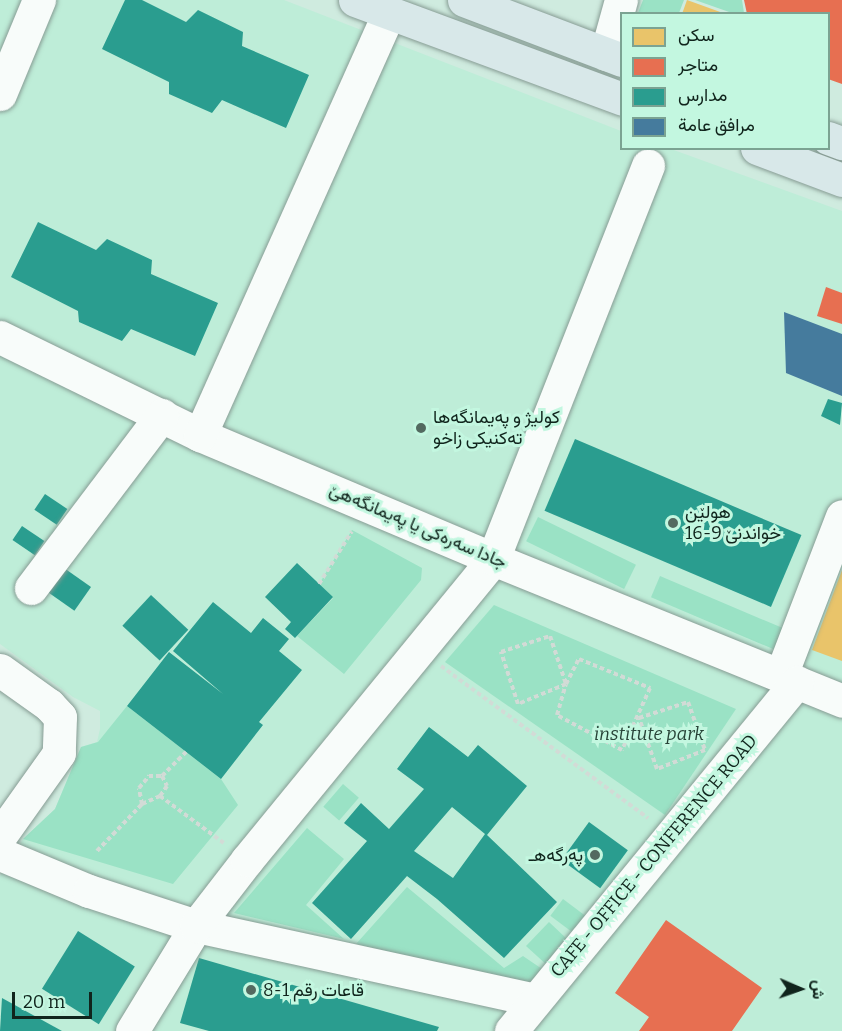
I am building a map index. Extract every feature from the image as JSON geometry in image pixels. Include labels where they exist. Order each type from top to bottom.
[{"type":"main road","points":[[355,0],[620,99]]},
{"type":"main road","points":[[464,0],[614,57]]},
{"type":"main road","points":[[762,150],[842,180]]},
{"type":"street","points":[[0,94],[39,0]]},
{"type":"street","points":[[614,57],[621,0]]},
{"type":"street","points":[[200,435],[389,13]]},
{"type":"street","points":[[132,1031],[196,926],[247,860],[493,559],[648,165]]},
{"type":"street","name":"جادا سه‌ره‌كى يا په‌يمانگه‌هێ","points":[[0,338],[200,435],[493,559],[842,701]]},
{"type":"street","points":[[31,588],[162,415]]},
{"type":"street","name":"CAFE - OFFICE - CONFERENCE ROAD","points":[[511,1031],[789,679],[842,516]]},
{"type":"street","points":[[0,670],[49,705],[60,717],[59,753],[0,836]]},
{"type":"street","points":[[0,854],[89,891],[196,926],[535,1000]]},
{"type":"path","points":[[319,584],[341,551],[364,503]]},
{"type":"path","points":[[550,636],[566,684],[518,704],[501,652],[550,636]]},
{"type":"path","points":[[420,651],[651,820]]},
{"type":"path","points":[[579,658],[650,688],[639,718],[622,750],[557,715],[566,684],[579,658]]},
{"type":"path","points":[[688,702],[705,750],[657,769],[639,718],[688,702]]},
{"type":"path","points":[[142,804],[139,788],[149,776],[162,776],[186,752]]},
{"type":"path","points":[[97,851],[142,804],[160,796],[167,786],[162,776]]},
{"type":"path","points":[[160,796],[247,860]]},
{"type":"shaded area","name":"كوليژ و په‌يمانگه‌ها ته‌كنيكى زاخو","points":[[0,0],[284,0],[620,131],[620,150],[674,150],[842,211],[842,1031],[0,1031],[0,876],[23,839],[55,809],[81,747],[97,742],[100,711],[73,697],[0,644]]},
{"type":"green space","points":[[643,0],[684,0],[679,12],[638,12]]},
{"type":"green space","points":[[695,0],[742,0],[744,12],[729,12]]},
{"type":"green space","points":[[538,517],[636,565],[624,589],[526,541]]},
{"type":"green space","points":[[352,530],[422,568],[421,580],[344,674],[297,636],[333,598],[319,584]]},
{"type":"green space","points":[[660,576],[783,628],[774,650],[651,597]]},
{"type":"green space","name":"institute park","points":[[494,605],[736,709],[665,815],[445,662]]},
{"type":"green space","points":[[127,706],[221,779],[238,805],[173,884],[23,839],[55,809],[81,747],[98,742]]},
{"type":"green space","points":[[343,784],[359,798],[339,820],[323,807]]},
{"type":"green space","points":[[307,828],[344,859],[306,905],[344,939],[234,913]]},
{"type":"green space","points":[[407,887],[504,968],[523,956],[545,971],[528,993],[356,944]]},
{"type":"green space","points":[[563,899],[587,917],[574,934],[550,916]]},
{"type":"green space","points":[[549,922],[567,939],[548,966],[526,946]]},
{"type":"building: سكن","points":[[687,0],[720,12],[683,12]]},
{"type":"building: سكن","points":[[842,570],[842,661],[812,650]]},
{"type":"building: متاجر","points":[[744,0],[842,0],[842,84],[830,80],[830,12],[747,12]]},
{"type":"building: متاجر","points":[[826,287],[842,293],[842,324],[817,316]]},
{"type":"building: متاجر","points":[[666,920],[762,988],[732,1031],[639,1031],[649,1017],[615,993]]},
{"type":"building: مدارس","points":[[125,0],[142,0],[186,22],[198,10],[243,32],[242,46],[309,75],[286,128],[222,100],[212,113],[169,94],[169,82],[102,49]]},
{"type":"building: مدارس","points":[[38,222],[96,250],[107,239],[152,260],[151,274],[218,303],[195,356],[131,329],[122,341],[79,322],[78,311],[11,277]]},
{"type":"building: مدارس","points":[[828,399],[842,403],[840,425],[821,416]]},
{"type":"building: مدارس","name":"هولێن خواندنێ 9-16","points":[[575,439],[801,535],[771,607],[545,511]]},
{"type":"building: مدارس","points":[[45,494],[67,509],[57,525],[34,510]]},
{"type":"building: مدارس","points":[[22,526],[44,541],[35,555],[12,540]]},
{"type":"building: مدارس","points":[[297,563],[333,597],[295,638],[285,629],[291,622],[265,597]]},
{"type":"building: مدارس","points":[[64,568],[91,587],[74,611],[47,592]]},
{"type":"building: مدارس","points":[[151,595],[188,630],[160,660],[122,626]]},
{"type":"building: مدارس","points":[[213,602],[251,633],[263,618],[289,639],[279,651],[302,670],[259,722],[263,725],[221,779],[127,706],[169,652],[223,694],[173,651]]},
{"type":"building: مدارس","points":[[429,727],[468,757],[478,745],[527,786],[487,835],[557,902],[504,958],[437,899],[407,876],[351,939],[312,903],[367,841],[344,823],[361,803],[389,829],[424,789],[397,769]],"holes":[[[452,807],[485,834],[453,878],[414,851]]]},
{"type":"building: مدارس","name":"په‌رگه‌هـ","points":[[589,822],[628,850],[600,888],[561,860]]},
{"type":"building: مدارس","points":[[78,931],[135,967],[99,1024],[42,989]]},
{"type":"building: مدارس","name":"قاعات رقم 1-8","points":[[199,958],[439,1027],[437,1031],[209,1031],[180,1023]]},
{"type":"building: مدارس","points":[[2,998],[62,1031],[0,1031]]},
{"type":"building: مرافق عامة","points":[[784,312],[842,334],[842,396],[786,373]]},
{"type":"place","name":"كوليژ و په‌يمانگه‌ها ته‌كنيكى زاخو","points":[[421,428]]},
{"type":"place","name":"هولێن خواندنێ 9-16","points":[[673,523]]},
{"type":"place","name":"په‌رگه‌هـ","points":[[595,855]]},
{"type":"place","name":"قاعات رقم 1-8","points":[[251,990]]}]
